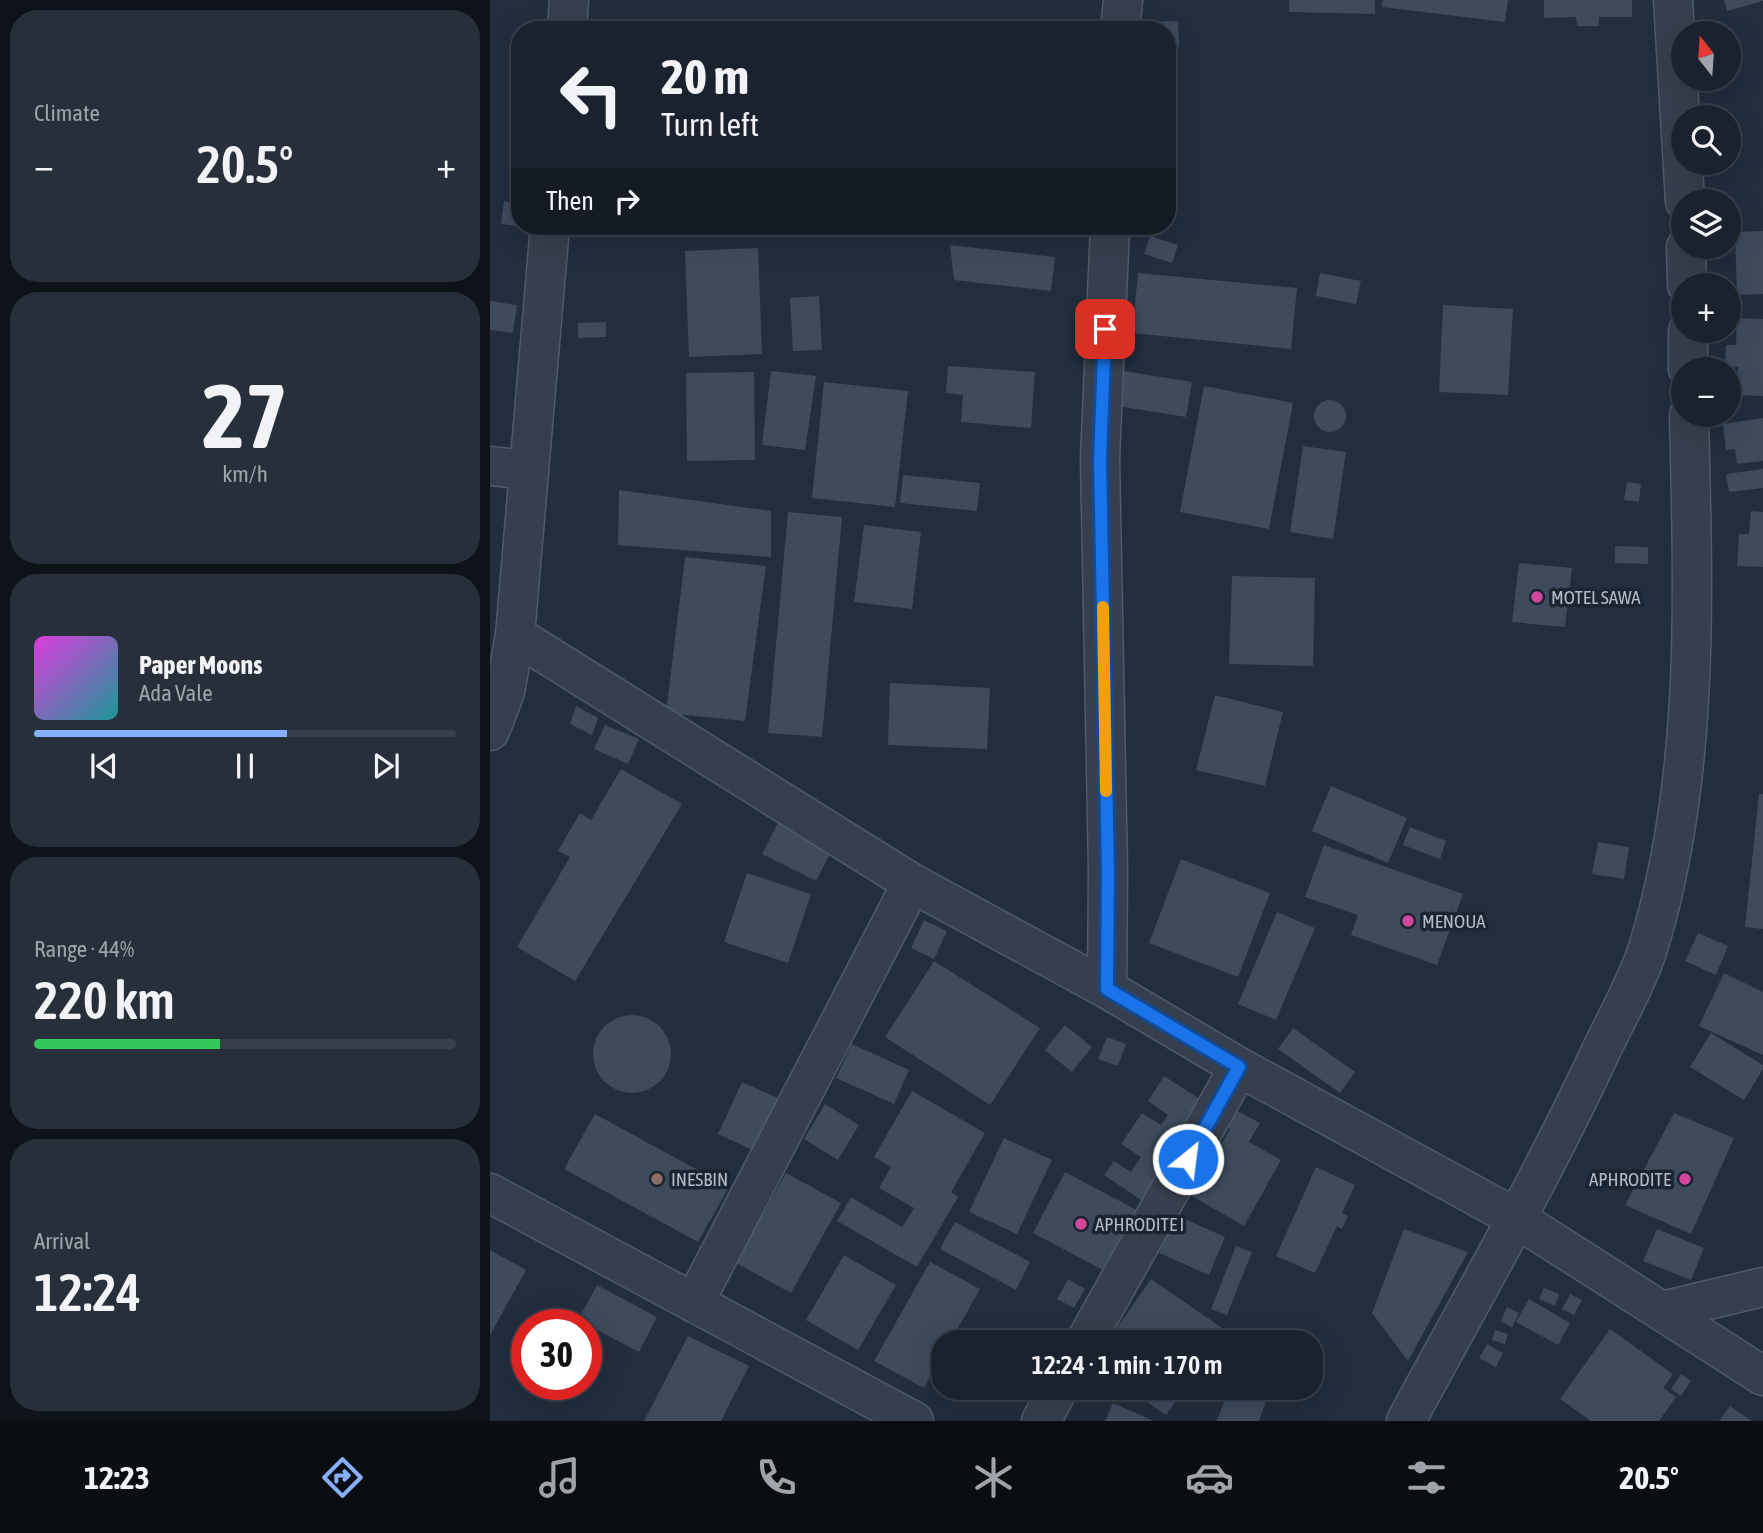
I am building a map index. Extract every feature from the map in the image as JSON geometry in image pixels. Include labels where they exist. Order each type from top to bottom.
[{"type":"street","points":[[568,21],[569,0]]},
{"type":"street","points":[[1121,21],[1123,0]]},
{"type":"street","points":[[1673,0],[1684,189]]},
{"type":"street","points":[[490,731],[505,692],[515,635],[549,235]]},
{"type":"street","points":[[1107,989],[1108,858],[1100,459],[1110,235]]},
{"type":"street","points":[[1406,1421],[1571,1115],[1647,951],[1664,892],[1676,833],[1689,710],[1692,534],[1689,427]]},
{"type":"street","points":[[490,466],[529,470]]},
{"type":"street","points":[[515,635],[912,883],[1107,989],[1239,1067],[1516,1218],[1763,1376]]},
{"type":"street","points":[[694,1303],[912,883]]},
{"type":"street","points":[[1092,1330],[1239,1067]]},
{"type":"street","points":[[490,1193],[914,1421]]},
{"type":"street","points":[[1662,1311],[1763,1287]]},
{"type":"street","points":[[1041,1421],[1052,1400]]},
{"type":"building","points":[[1289,0],[1375,0],[1375,14],[1289,12]]},
{"type":"building","points":[[1383,0],[1508,0],[1505,22],[1382,7]]},
{"type":"building","points":[[1544,0],[1632,0],[1632,17],[1599,17],[1599,26],[1577,26],[1576,17],[1544,18]]},
{"type":"building","points":[[1724,0],[1763,0],[1763,1],[1727,11]]},
{"type":"building","points":[[1176,21],[1179,46],[1176,46]]},
{"type":"building","points":[[504,201],[511,202],[511,225],[501,224]]},
{"type":"building","points":[[1763,231],[1763,294],[1741,295],[1741,273],[1736,273],[1736,259],[1741,259],[1741,232]]},
{"type":"building","points":[[1150,236],[1178,245],[1172,263],[1144,254]]},
{"type":"building","points":[[950,245],[1055,257],[1051,291],[954,280]]},
{"type":"building","points":[[758,248],[762,354],[689,357],[685,251]]},
{"type":"building","points":[[1138,273],[1297,288],[1291,349],[1132,333]]},
{"type":"building","points":[[1320,273],[1361,281],[1356,304],[1316,296]]},
{"type":"building","points":[[819,296],[822,350],[793,351],[790,298]]},
{"type":"building","points":[[490,301],[517,305],[513,333],[490,330]]},
{"type":"building","points":[[1443,305],[1513,309],[1508,395],[1439,392]]},
{"type":"building","points":[[1741,318],[1763,319],[1763,396],[1741,395],[1741,357],[1725,357],[1726,345],[1741,343]]},
{"type":"building","points":[[606,322],[606,337],[578,338],[578,323]]},
{"type":"building","points":[[948,366],[1035,372],[1031,428],[961,422],[963,395],[946,393]]},
{"type":"building","points":[[1118,370],[1192,382],[1186,417],[1111,405]]},
{"type":"building","points":[[771,371],[816,376],[805,450],[762,445]]},
{"type":"building","points":[[754,372],[755,460],[687,461],[686,373]]},
{"type":"building","points":[[824,382],[908,391],[895,507],[812,498]]},
{"type":"building","points":[[1204,386],[1293,403],[1269,529],[1180,512]]},
{"type":"building","points":[[1330,400],[1341,405],[1346,416],[1341,427],[1330,432],[1319,427],[1314,416],[1319,405]]},
{"type":"building","points":[[1763,418],[1763,461],[1737,464],[1735,449],[1726,450],[1723,427],[1741,427],[1741,421]]},
{"type":"building","points":[[1303,446],[1346,452],[1333,539],[1290,532]]},
{"type":"building","points":[[1763,469],[1763,488],[1729,492],[1726,474]]},
{"type":"building","points":[[903,475],[980,483],[977,511],[900,503]]},
{"type":"building","points":[[1627,482],[1641,484],[1639,502],[1624,500]]},
{"type":"building","points":[[619,490],[771,511],[771,557],[618,545]]},
{"type":"building","points":[[1751,511],[1763,512],[1763,567],[1737,566],[1739,534],[1749,534]]},
{"type":"building","points":[[788,512],[842,517],[822,737],[768,733]]},
{"type":"building","points":[[864,525],[921,532],[912,609],[854,602]]},
{"type":"building","points":[[1615,546],[1648,547],[1648,564],[1615,563]]},
{"type":"building","points":[[685,557],[766,566],[745,721],[666,713]]},
{"type":"building","points":[[1519,563],[1572,568],[1565,627],[1512,622]]},
{"type":"building","points":[[1232,576],[1315,578],[1313,666],[1229,664]]},
{"type":"building","points":[[890,683],[990,688],[987,749],[888,745]]},
{"type":"building","points":[[1215,695],[1283,712],[1265,786],[1196,770]]},
{"type":"building","points":[[576,706],[598,718],[592,735],[570,724]]},
{"type":"building","points":[[605,725],[639,739],[628,764],[594,749]]},
{"type":"building","points":[[621,769],[682,804],[575,981],[517,947],[570,857],[558,851],[580,813],[591,820]]},
{"type":"building","points":[[1331,786],[1407,818],[1388,863],[1312,831]]},
{"type":"building","points":[[1759,794],[1763,794],[1763,929],[1745,927]]},
{"type":"building","points":[[779,821],[833,848],[816,881],[762,854]]},
{"type":"building","points":[[1410,827],[1446,841],[1440,859],[1403,845]]},
{"type":"building","points":[[1598,842],[1629,847],[1624,879],[1592,874]]},
{"type":"building","points":[[1324,845],[1463,894],[1437,965],[1351,935],[1358,915],[1305,897]]},
{"type":"building","points":[[1181,859],[1270,893],[1238,977],[1149,943]]},
{"type":"building","points":[[747,873],[811,894],[788,963],[724,942]]},
{"type":"building","points":[[1277,912],[1315,928],[1276,1020],[1238,1004]]},
{"type":"building","points":[[924,920],[947,931],[934,959],[911,948]]},
{"type":"building","points":[[1698,933],[1728,946],[1716,975],[1685,961]]},
{"type":"building","points":[[934,961],[1040,1028],[990,1105],[885,1037]]},
{"type":"building","points":[[1724,973],[1763,992],[1763,1055],[1699,1026]]},
{"type":"building","points":[[632,1015],[647,1018],[664,1032],[671,1054],[668,1069],[654,1086],[632,1093],[617,1090],[600,1076],[593,1054],[596,1039],[610,1022]]},
{"type":"building","points":[[1065,1025],[1092,1047],[1072,1072],[1045,1050]]},
{"type":"building","points":[[1293,1028],[1355,1072],[1340,1093],[1278,1049]]},
{"type":"building","points":[[1711,1033],[1763,1065],[1744,1100],[1690,1067]]},
{"type":"building","points":[[1107,1037],[1126,1044],[1118,1066],[1098,1059]]},
{"type":"building","points":[[852,1044],[909,1070],[894,1104],[836,1078]]},
{"type":"building","points":[[1164,1076],[1209,1105],[1144,1202],[1104,1175],[1114,1161],[1131,1172],[1141,1157],[1121,1144],[1142,1113],[1161,1125],[1168,1115],[1148,1101]]},
{"type":"building","points":[[742,1082],[786,1102],[761,1154],[718,1134]]},
{"type":"building","points":[[912,1091],[985,1133],[951,1192],[958,1197],[917,1267],[837,1221],[851,1197],[902,1227],[914,1208],[879,1188],[891,1167],[874,1157]]},
{"type":"building","points":[[825,1104],[859,1125],[838,1160],[804,1139]]},
{"type":"building","points":[[1232,1108],[1260,1123],[1249,1142],[1281,1160],[1244,1226],[1192,1196],[1230,1129],[1223,1125]]},
{"type":"building","points":[[1674,1113],[1734,1138],[1691,1234],[1625,1205]]},
{"type":"building","points":[[595,1114],[729,1187],[698,1242],[564,1169]]},
{"type":"building","points":[[1004,1138],[1052,1160],[1017,1234],[969,1212]]},
{"type":"building","points":[[1316,1167],[1355,1185],[1342,1213],[1348,1216],[1342,1229],[1337,1226],[1315,1273],[1276,1256]]},
{"type":"building","points":[[1065,1172],[1148,1216],[1116,1277],[1033,1233]]},
{"type":"building","points":[[786,1173],[841,1203],[791,1293],[736,1263]]},
{"type":"building","points":[[1176,1215],[1225,1237],[1209,1275],[1159,1253]]},
{"type":"building","points":[[955,1222],[1030,1262],[1016,1290],[940,1249]]},
{"type":"building","points":[[1404,1229],[1468,1252],[1408,1361],[1372,1313]]},
{"type":"building","points":[[1657,1229],[1704,1248],[1691,1280],[1643,1261]]},
{"type":"building","points":[[1236,1246],[1252,1252],[1227,1315],[1211,1309]]},
{"type":"building","points":[[490,1250],[526,1270],[490,1335]]},
{"type":"building","points":[[844,1255],[896,1285],[858,1350],[806,1320]]},
{"type":"building","points":[[930,1262],[980,1289],[957,1330],[931,1330],[931,1375],[924,1388],[874,1361]]},
{"type":"building","points":[[1068,1279],[1085,1289],[1074,1308],[1057,1299]]},
{"type":"building","points":[[1151,1279],[1225,1330],[1115,1330]]},
{"type":"building","points":[[597,1285],[657,1317],[639,1352],[602,1333],[602,1309],[584,1309]]},
{"type":"building","points":[[1544,1288],[1559,1294],[1555,1306],[1539,1299]]},
{"type":"building","points":[[1570,1294],[1582,1300],[1574,1315],[1562,1309]]},
{"type":"building","points":[[1529,1299],[1570,1323],[1558,1345],[1516,1322]]},
{"type":"building","points":[[1507,1307],[1519,1313],[1512,1327],[1501,1321]]},
{"type":"building","points":[[1610,1329],[1673,1374],[1663,1388],[1676,1397],[1659,1421],[1591,1421],[1560,1399]]},
{"type":"building","points":[[1495,1330],[1508,1334],[1505,1344],[1492,1340]]},
{"type":"building","points":[[688,1336],[749,1366],[721,1421],[644,1421]]},
{"type":"building","points":[[1487,1344],[1503,1353],[1496,1367],[1479,1358]]},
{"type":"building","points":[[1681,1374],[1691,1381],[1681,1396],[1671,1389]]},
{"type":"building","points":[[1144,1400],[1177,1400],[1166,1415]]},
{"type":"building","points":[[1225,1400],[1267,1400],[1259,1421],[1217,1421]]},
{"type":"building","points":[[1113,1403],[1154,1421],[1105,1421]]},
{"type":"building","points":[[1730,1406],[1752,1421],[1719,1421]]},
{"type":"slow traffic","points":[[1103,607],[1106,791]]},
{"type":"place","name":"MOTEL SAWA","points":[[1537,597]]},
{"type":"place","name":"MENOUA","points":[[1408,921]]},
{"type":"place","name":"INESBIN","points":[[657,1179]]},
{"type":"place","name":"APHRODITE","points":[[1685,1179]]},
{"type":"place","name":"APHRODITE I","points":[[1081,1224]]},
{"type":"route","points":[[1105,329],[1100,459],[1108,871],[1107,989],[1239,1067],[1188,1159]]}]
